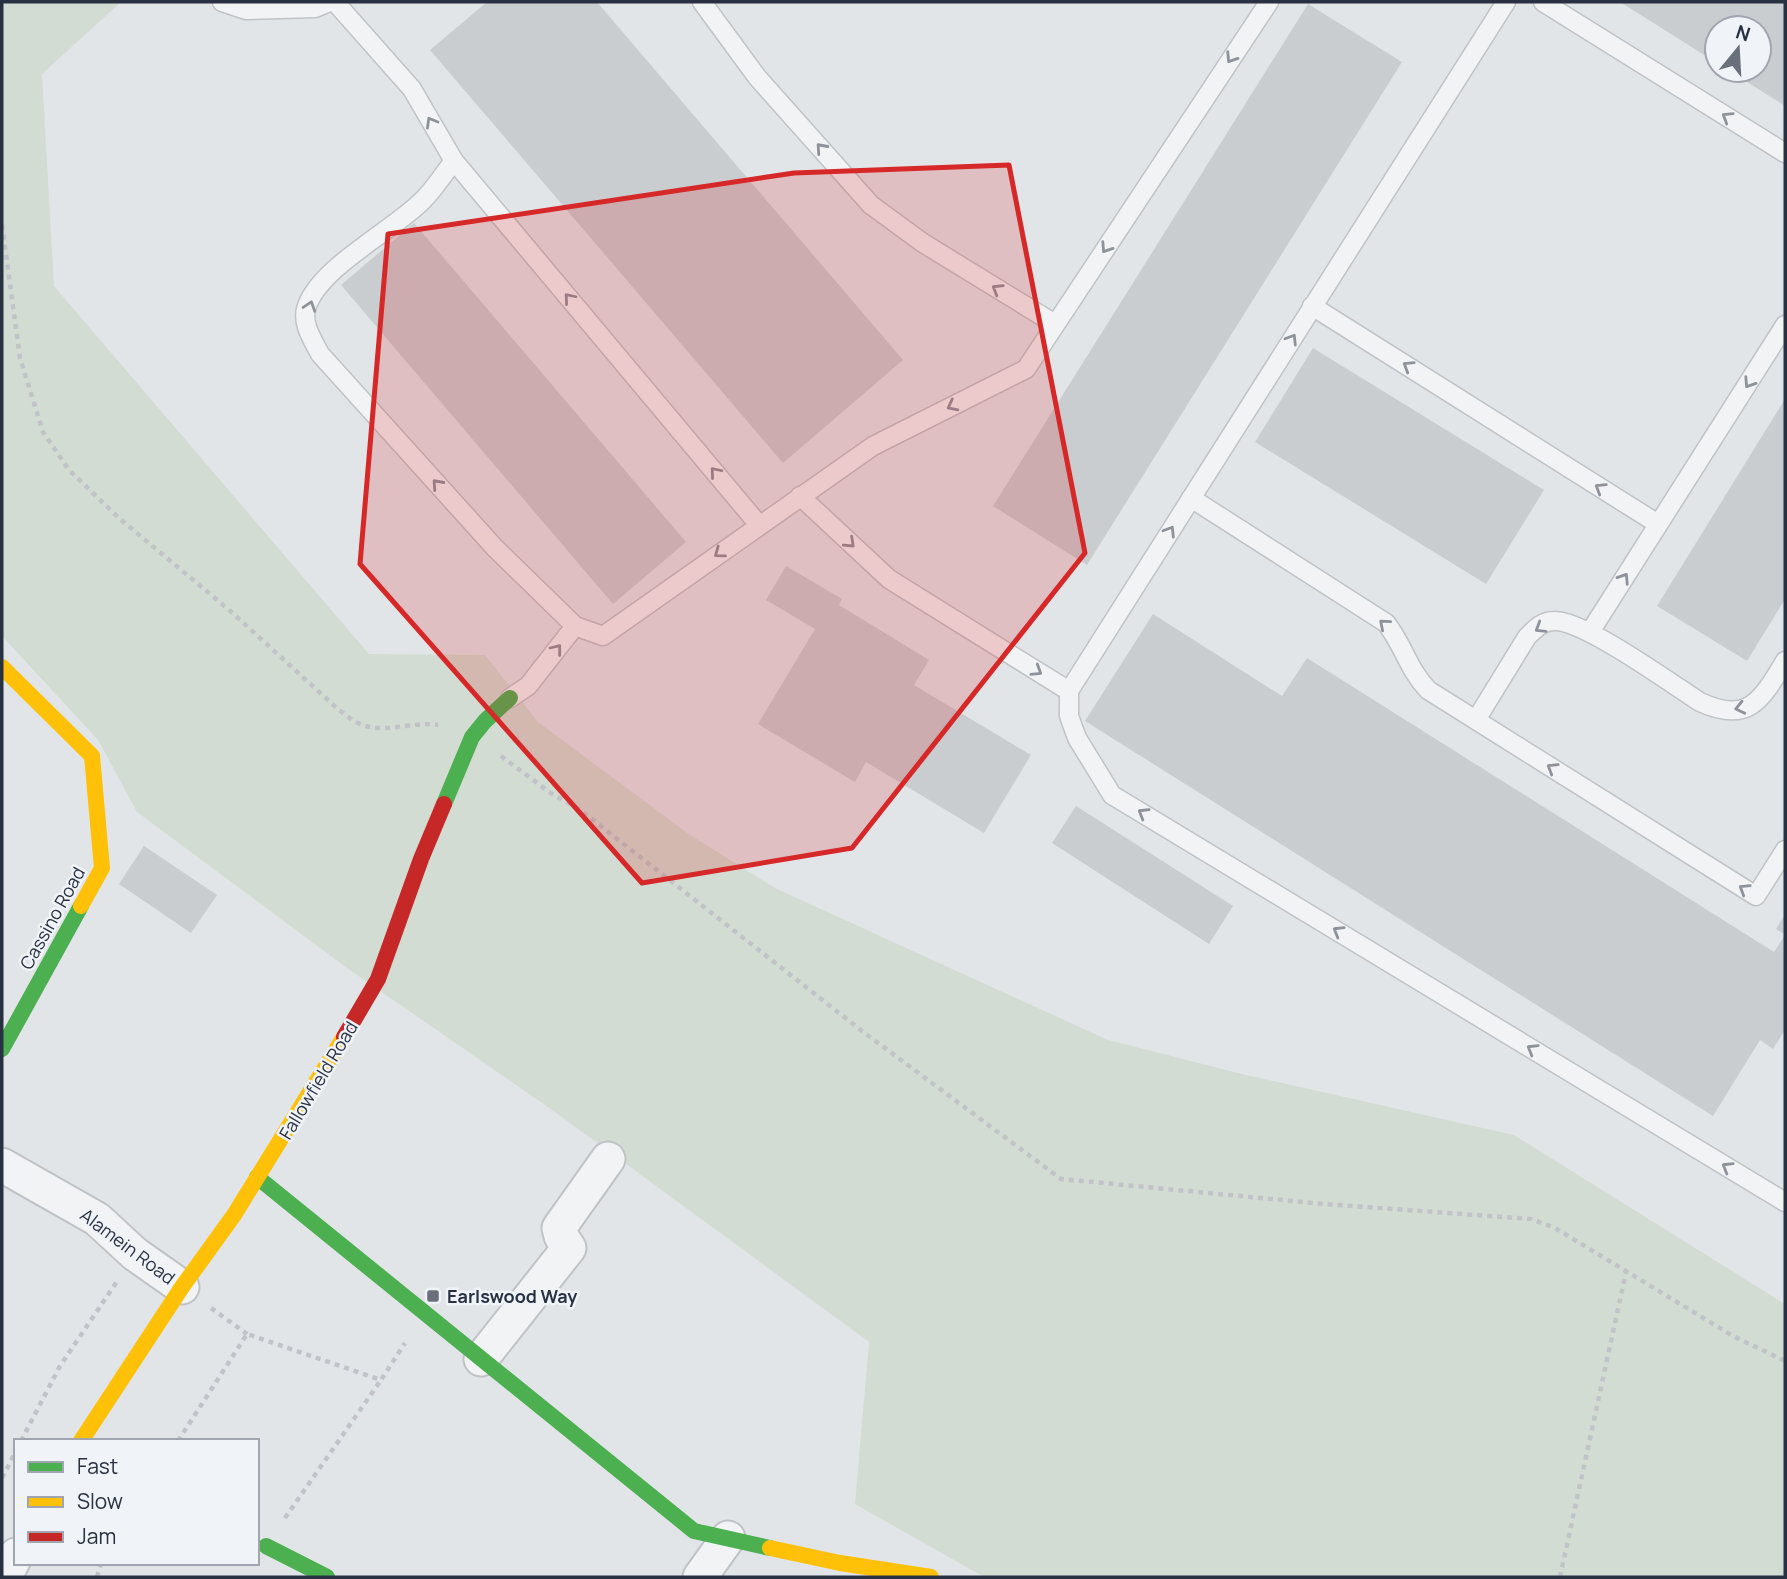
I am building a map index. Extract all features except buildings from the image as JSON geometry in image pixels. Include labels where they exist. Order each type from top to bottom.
[{"type":"street","name":"Cassino Road","points":[[2,667],[92,756],[102,868],[2,1049]]},
{"type":"street","name":"Fallowfield Road","points":[[82,1439],[182,1287],[234,1215],[378,979],[421,859],[472,737],[510,698]]},
{"type":"street","points":[[481,1359],[569,1248],[559,1228],[608,1159]]},
{"type":"street","name":"Alamein Road","points":[[2,1166],[97,1219],[135,1254],[182,1287]]},
{"type":"street","points":[[257,1177],[694,1531],[840,1563],[931,1577]]},
{"type":"street","points":[[700,1577],[728,1538]]},
{"type":"street","points":[[266,1546],[327,1577]]},
{"type":"street","points":[[5,1577],[14,1559]]},
{"type":"lane","points":[[222,2],[246,10],[315,8],[332,2],[412,89],[454,160],[758,525]]},
{"type":"lane","points":[[702,2],[757,76],[872,205],[923,243],[1055,324]]},
{"type":"lane","points":[[1506,2],[1069,691],[1069,716],[1077,738],[1112,795],[1785,1202]]},
{"type":"lane","points":[[1543,2],[1785,153]]},
{"type":"lane","points":[[454,160],[424,200],[348,258],[317,288],[306,309],[306,328],[320,354],[495,548],[575,626],[603,636],[873,446],[1026,369],[1261,4]]},
{"type":"lane","points":[[1312,306],[1658,524]]},
{"type":"lane","points":[[1590,632],[1785,325]]},
{"type":"lane","points":[[800,496],[889,579],[1069,691]]},
{"type":"lane","points":[[1191,498],[1386,623],[1398,638],[1413,674],[1428,690],[1756,896],[1785,850]]},
{"type":"lane","points":[[1476,720],[1527,637],[1538,626],[1553,621],[1566,622],[1590,632],[1700,702],[1718,710],[1745,710],[1757,702],[1785,662]]},
{"type":"lane","points":[[510,698],[528,686],[575,626]]},
{"type":"path","points":[[2,225],[20,358],[43,432],[69,470],[120,519],[228,609],[339,710],[358,724],[375,727],[427,723],[449,727],[472,737],[579,809],[841,1014],[1061,1179],[1188,1192],[1531,1219],[1556,1228],[1733,1336],[1785,1361]]},
{"type":"path","points":[[22,1439],[60,1366],[135,1254]]},
{"type":"path","points":[[1560,1577],[1626,1272]]},
{"type":"path","points":[[182,1287],[247,1334],[381,1381]]},
{"type":"path","points":[[266,1546],[381,1381],[424,1313]]},
{"type":"path","points":[[179,1439],[247,1334]]},
{"type":"path","points":[[2,1478],[14,1455]]},
{"type":"highlighted area","points":[[1009,165],[1085,553],[852,848],[642,883],[360,564],[388,234],[794,173]]},
{"type":"shaded area","points":[[2,2],[121,2],[42,74],[54,286],[369,654],[485,655],[538,722],[690,835],[777,889],[1108,1040],[1246,1075],[1514,1135],[1785,1304],[1785,1577],[984,1577],[855,1504],[869,1342],[555,1112],[347,968],[137,812],[98,740],[2,636]]},
{"type":"traffic: fast","points":[[444,804],[472,737],[510,698]]},
{"type":"traffic: fast","points":[[2,1049],[81,906]]},
{"type":"traffic: fast","points":[[257,1177],[694,1531],[770,1548]]},
{"type":"traffic: fast","points":[[266,1546],[327,1577]]},
{"type":"traffic: slow","points":[[2,667],[92,756],[102,868],[81,906]]},
{"type":"traffic: slow","points":[[82,1439],[182,1287],[234,1215],[344,1037]]},
{"type":"traffic: slow","points":[[770,1548],[840,1563],[931,1577]]},
{"type":"traffic: jam","points":[[344,1037],[378,979],[421,859],[444,804]]},
{"type":"place","name":"Earlswood Way","points":[[433,1296]]}]
